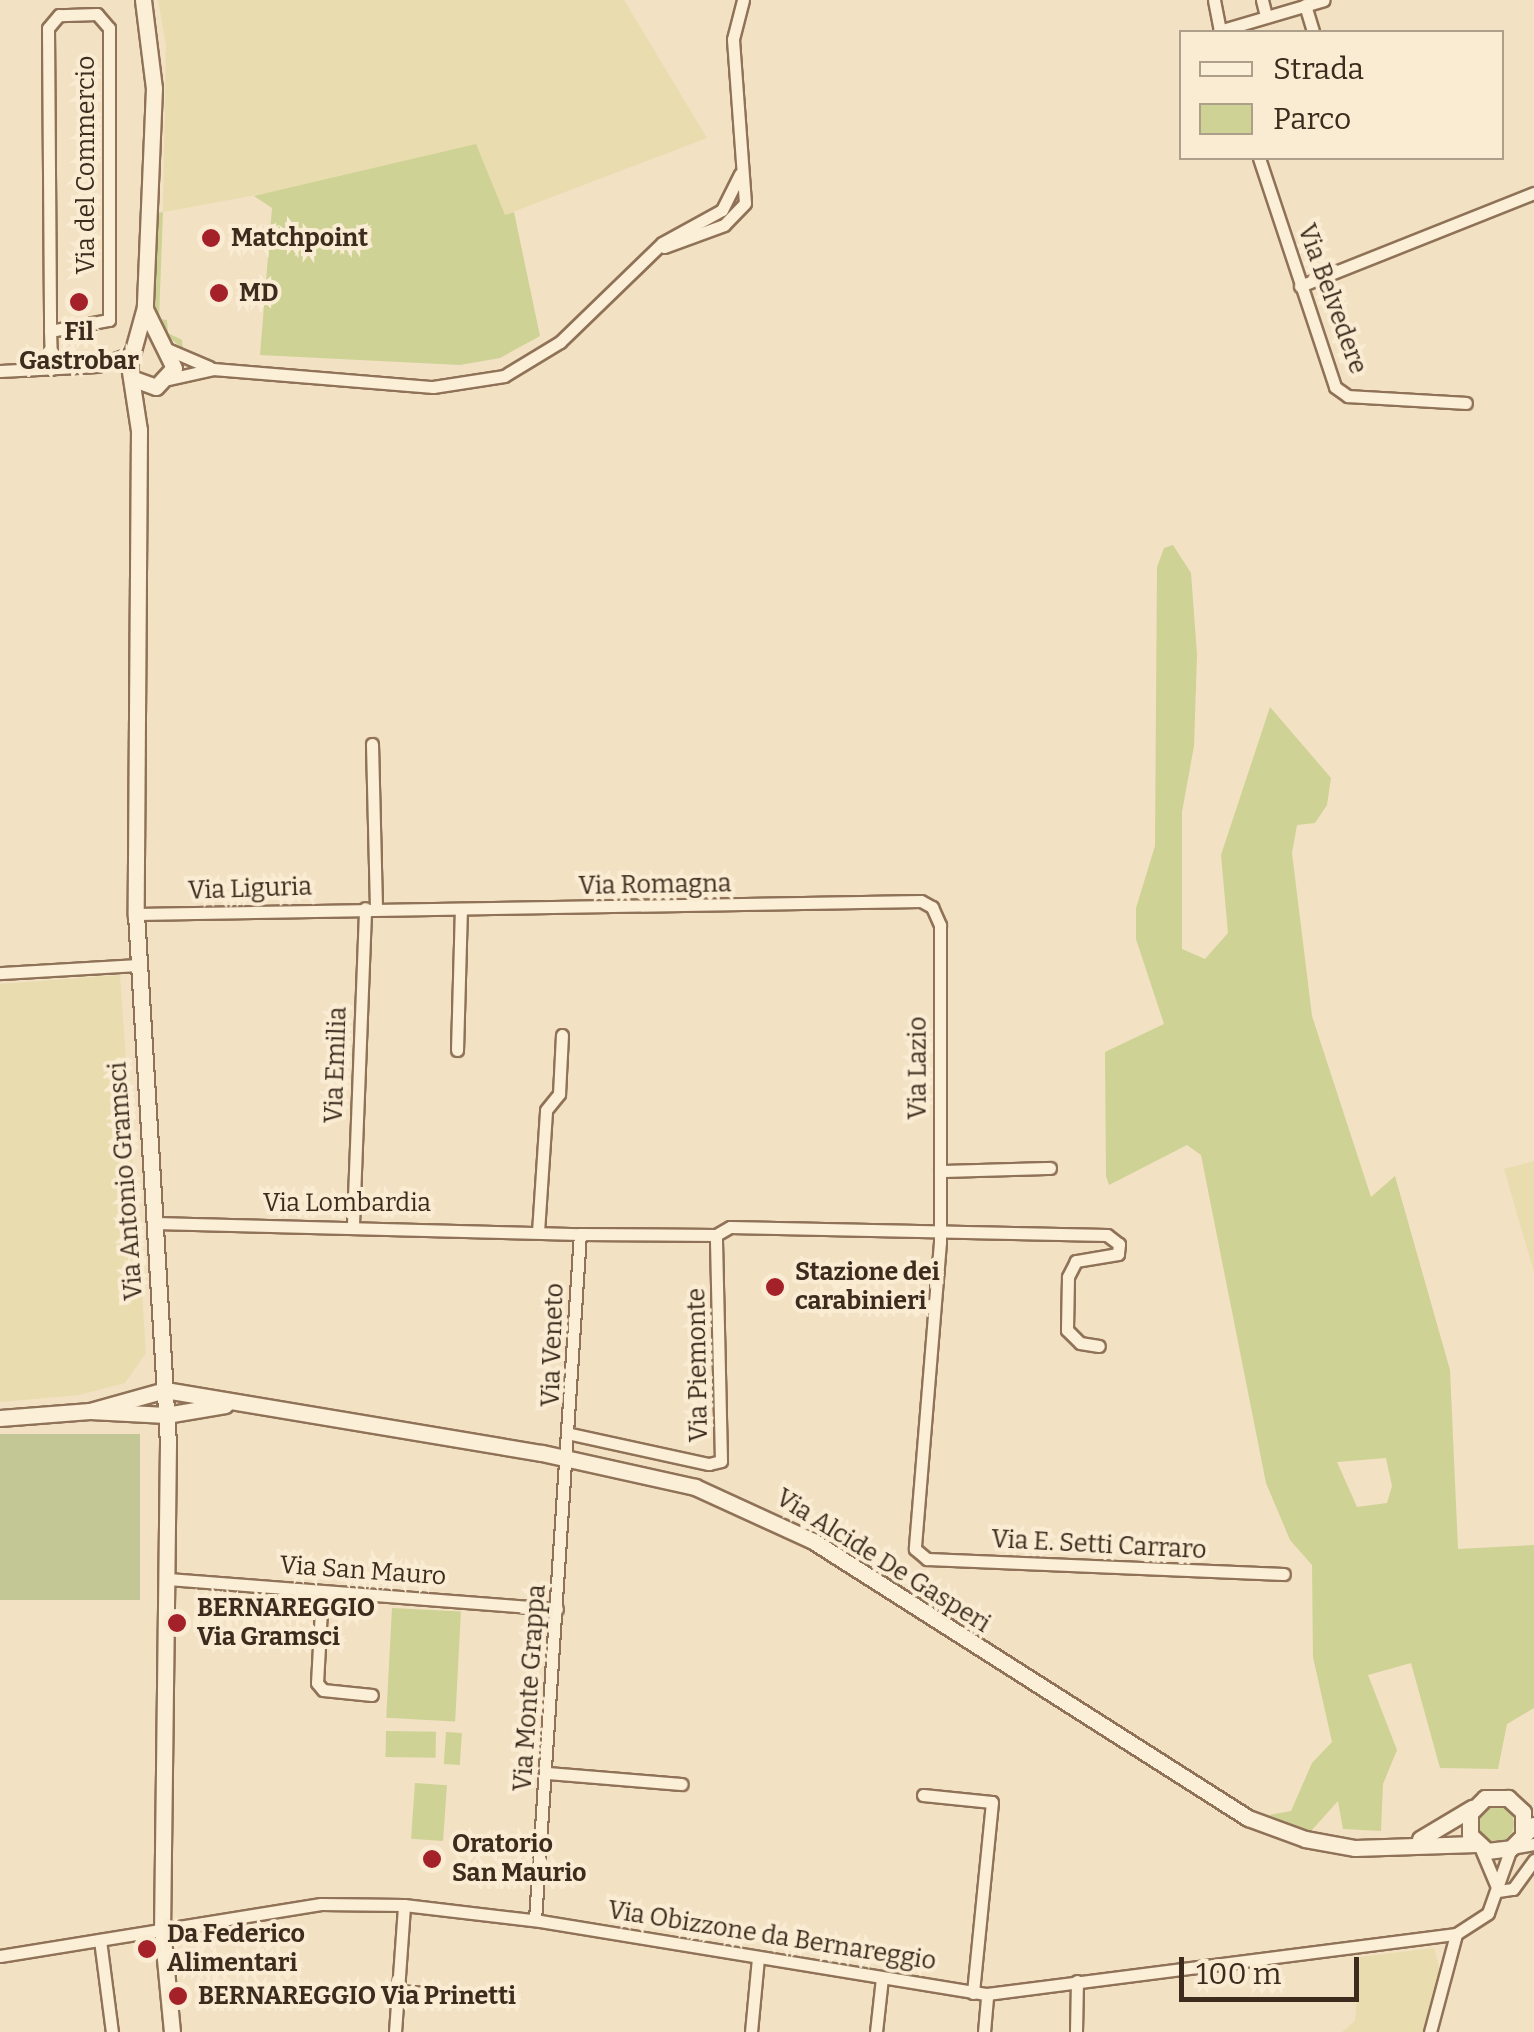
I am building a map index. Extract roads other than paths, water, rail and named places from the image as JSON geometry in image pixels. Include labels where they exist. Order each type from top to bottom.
[{"type":"street","points":[[134,378],[134,352],[145,307],[154,88],[143,0]]},
{"type":"street","points":[[96,366],[134,378],[147,387],[212,369],[433,386],[493,379],[552,349],[650,252],[736,218],[746,198],[740,174],[733,40],[742,0]]},
{"type":"street","points":[[1214,0],[1220,30]]},
{"type":"street","points":[[1227,30],[1324,0]]},
{"type":"street","points":[[1306,6],[1312,30]]},
{"type":"street","name":"Via del Commercio","points":[[50,330],[108,320],[109,28],[97,14],[58,15],[48,28],[50,330],[51,369]]},
{"type":"street","name":"Via Belvedere","points":[[1261,160],[1335,388],[1348,396],[1466,403]]},
{"type":"street","points":[[1300,286],[1534,192]]},
{"type":"street","points":[[145,307],[174,362],[166,381]]},
{"type":"street","points":[[0,371],[96,366],[152,343],[212,369]]},
{"type":"street","name":"Via Antonio Gramsci","points":[[134,378],[139,430],[137,965],[166,1415],[162,1928],[172,2032]]},
{"type":"street","name":"Via Antonio Gramsci","points":[[139,430],[166,381]]},
{"type":"street","points":[[371,908],[372,744]]},
{"type":"street","name":"Via Romagna","points":[[371,908],[461,910],[886,902],[932,907]]},
{"type":"street","name":"Via Lazio","points":[[915,1550],[941,1232],[940,925],[932,907]]},
{"type":"street","name":"Via Liguria","points":[[136,914],[371,908]]},
{"type":"street","name":"Via Emilia","points":[[353,1224],[371,908]]},
{"type":"street","points":[[458,1050],[461,910]]},
{"type":"street","points":[[0,973],[137,965]]},
{"type":"street","points":[[538,1232],[546,1110],[560,1094],[562,1035]]},
{"type":"street","points":[[940,1171],[1050,1168]]},
{"type":"street","name":"Via Lombardia","points":[[155,1223],[353,1224],[580,1234],[716,1235],[730,1226],[1115,1238],[1118,1254],[1112,1259],[1082,1258],[1070,1266],[1067,1330],[1080,1343],[1099,1346]]},
{"type":"street","name":"Via Veneto","points":[[570,1459],[580,1234]]},
{"type":"street","name":"Via Piemonte","points":[[571,1434],[722,1461],[716,1235]]},
{"type":"street","points":[[0,1418],[90,1412],[164,1390]]},
{"type":"street","name":"Via Alcide De Gasperi","points":[[164,1390],[570,1459],[695,1487],[776,1520],[1248,1818],[1333,1845],[1478,1846]]},
{"type":"street","name":"Via Alcide De Gasperi","points":[[90,1412],[166,1415],[233,1404]]},
{"type":"street","name":"Via Monte Grappa","points":[[535,1920],[570,1459]]},
{"type":"street","name":"Via E. Setti Carraro","points":[[915,1550],[927,1559],[1284,1574]]},
{"type":"street","name":"Via San Mauro","points":[[166,1579],[557,1609]]},
{"type":"street","points":[[322,1591],[317,1684],[323,1690],[372,1695]]},
{"type":"street","points":[[547,1773],[682,1784]]},
{"type":"street","points":[[923,1795],[992,1802],[980,1994],[984,2032]]},
{"type":"street","points":[[1408,1845],[1489,1796],[1534,1803]]},
{"type":"street","points":[[1430,2032],[1456,1934],[1483,1920],[1498,1891],[1511,1848],[1530,1834],[1523,1812],[1512,1800]]},
{"type":"street","points":[[1472,1808],[1468,1829],[1498,1891]]},
{"type":"street","points":[[1478,1846],[1511,1848]]},
{"type":"street","points":[[1498,1891],[1513,1889],[1534,1860]]},
{"type":"street","name":"Via Obizzone da Bernareggio","points":[[0,1956],[321,1904],[404,1905],[535,1920],[980,1994],[1456,1934]]},
{"type":"street","points":[[395,2032],[404,1905]]},
{"type":"street","points":[[100,1940],[112,2032]]},
{"type":"street","points":[[750,2032],[758,1958]]},
{"type":"street","points":[[876,2032],[882,1978]]},
{"type":"street","points":[[1076,2032],[1077,1981]]},
{"type":"street","points":[[398,1991],[463,1996]]},
{"type":"place","name":"Matchpoint","points":[[211,238]]},
{"type":"place","name":"MD","points":[[219,293]]},
{"type":"place","name":"Fil Gastrobar","points":[[79,302]]},
{"type":"place","name":"Stazione dei carabinieri","points":[[775,1287]]},
{"type":"place","name":"BERNAREGGIO Via Gramsci","points":[[177,1623]]},
{"type":"place","name":"Oratorio San Maurio","points":[[432,1859]]},
{"type":"place","name":"Da Federico Alimentari","points":[[147,1949]]},
{"type":"place","name":"BERNAREGGIO Via Prinetti","points":[[178,1996]]}]
